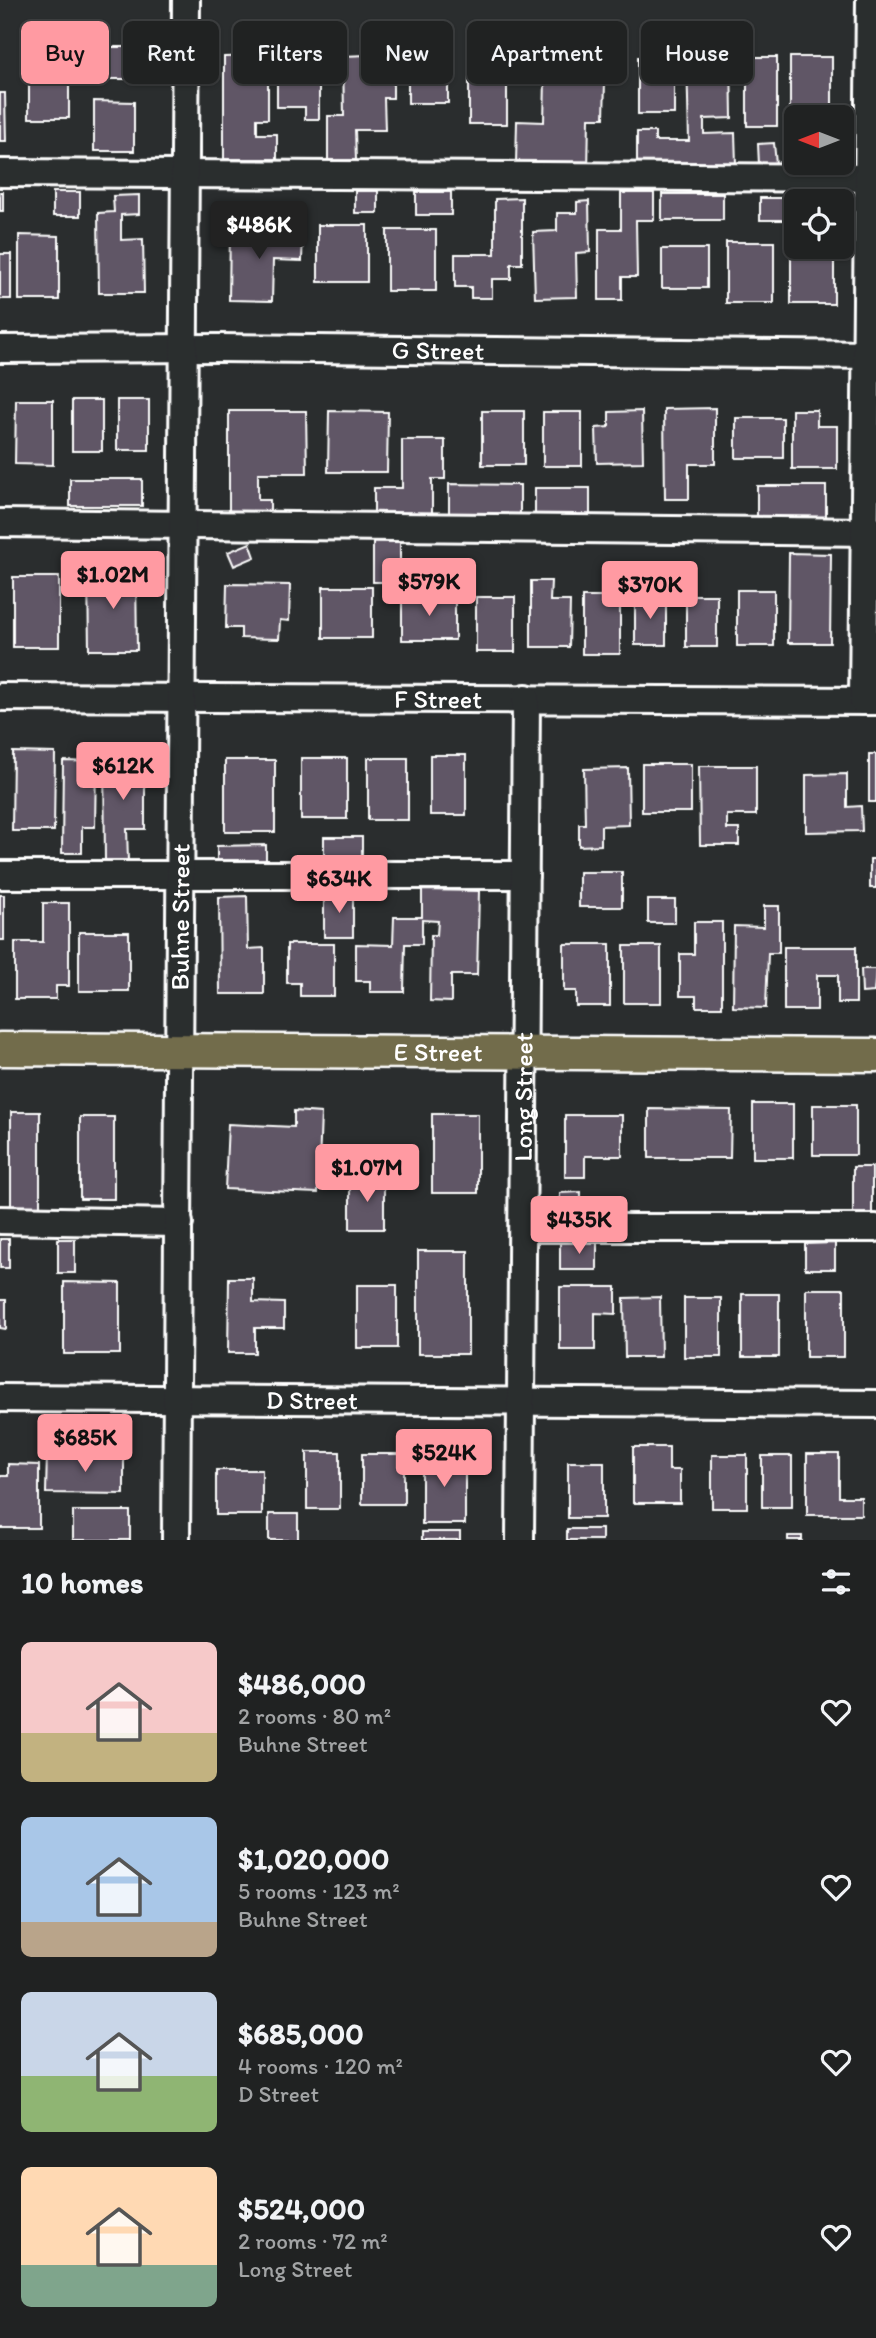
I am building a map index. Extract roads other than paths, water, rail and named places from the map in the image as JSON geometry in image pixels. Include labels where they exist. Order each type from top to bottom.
[{"type":"main road","name":"E Street","points":[[0,1049],[876,1055]]},
{"type":"street","name":"Buhne Street","points":[[176,1540],[186,348],[186,0]]},
{"type":"street","points":[[869,701],[872,178],[870,0]]},
{"type":"street","points":[[0,173],[872,178]]},
{"type":"street","name":"G Street","points":[[0,349],[186,348],[871,355]]},
{"type":"street","points":[[0,523],[870,532]]},
{"type":"street","name":"F Street","points":[[0,697],[869,701]]},
{"type":"street","name":"Long Street","points":[[520,1540],[526,698]]},
{"type":"street","points":[[0,875],[524,875]]},
{"type":"street","points":[[0,1220],[179,1223]]},
{"type":"street","points":[[523,1228],[876,1228]]},
{"type":"street","name":"D Street","points":[[0,1398],[876,1404]]}]
